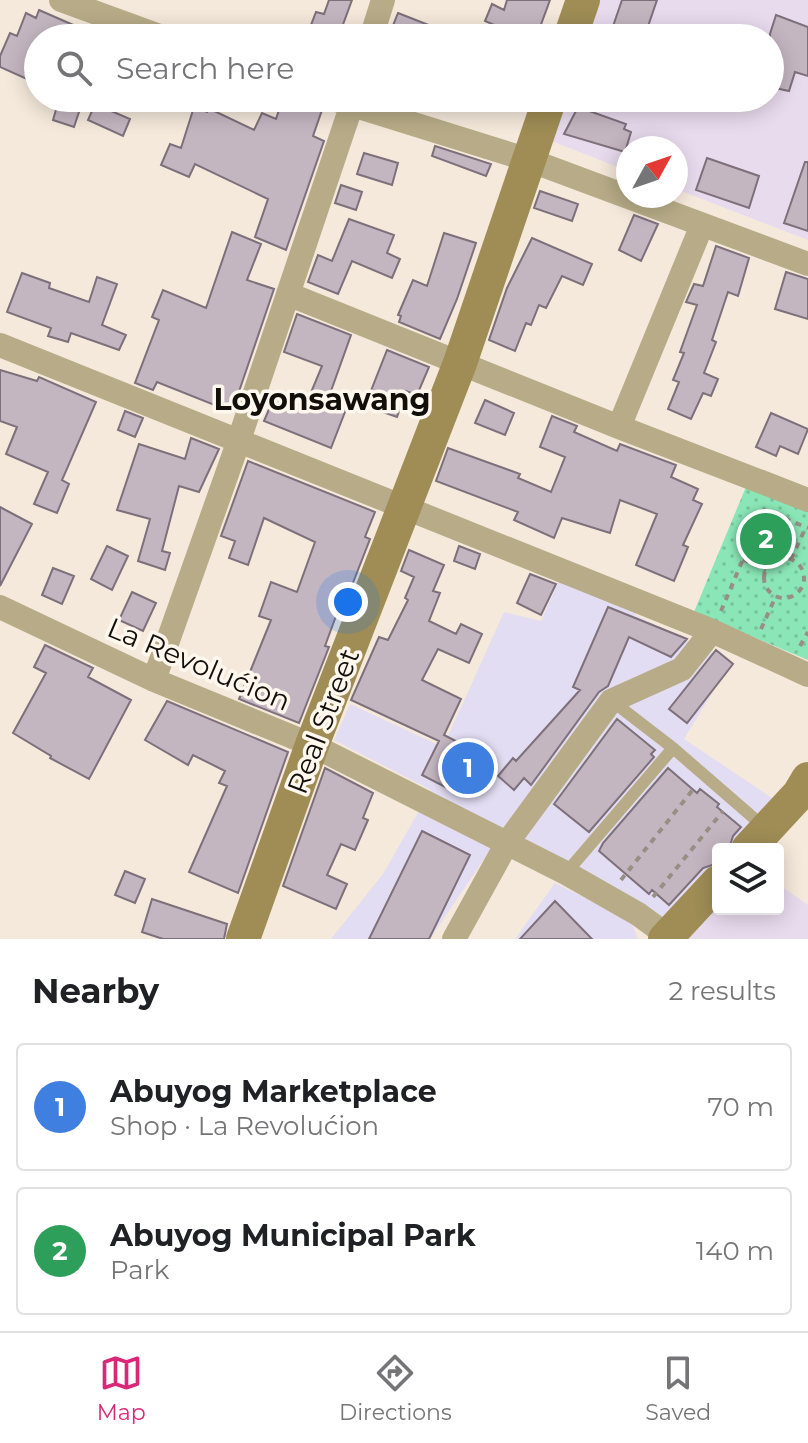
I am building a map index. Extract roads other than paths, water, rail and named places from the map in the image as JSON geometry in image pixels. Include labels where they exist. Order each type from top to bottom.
[{"type":"street","points":[[61,0],[127,24]]},
{"type":"street","points":[[375,24],[383,0]]},
{"type":"street","points":[[575,24],[583,0]]},
{"type":"street","points":[[154,680],[288,294],[342,112]]},
{"type":"street","points":[[379,112],[529,160],[808,264]]},
{"type":"street","name":"Real Street","points":[[243,939],[312,745],[460,363],[545,112]]},
{"type":"street","points":[[619,427],[702,225]]},
{"type":"street","points":[[288,294],[808,500]]},
{"type":"street","points":[[0,345],[712,631],[808,675]]},
{"type":"street","name":"La Revolućion","points":[[0,607],[154,680],[312,745],[566,873],[638,914],[667,938]]},
{"type":"street","points":[[454,939],[507,843],[611,701],[682,669],[712,631]]},
{"type":"street","points":[[757,839],[805,791]]},
{"type":"street","points":[[667,938],[712,889]]},
{"type":"lane","points":[[611,701],[673,748],[732,800],[757,839]]},
{"type":"lane","points":[[566,873],[673,748]]},
{"type":"place","name":"Abuyog Municipal Park","points":[[766,539]]},
{"type":"place","name":"Abuyog Marketplace","points":[[468,768]]},
{"type":"district","name":"Loyonsawang","points":[[322,399]]}]
